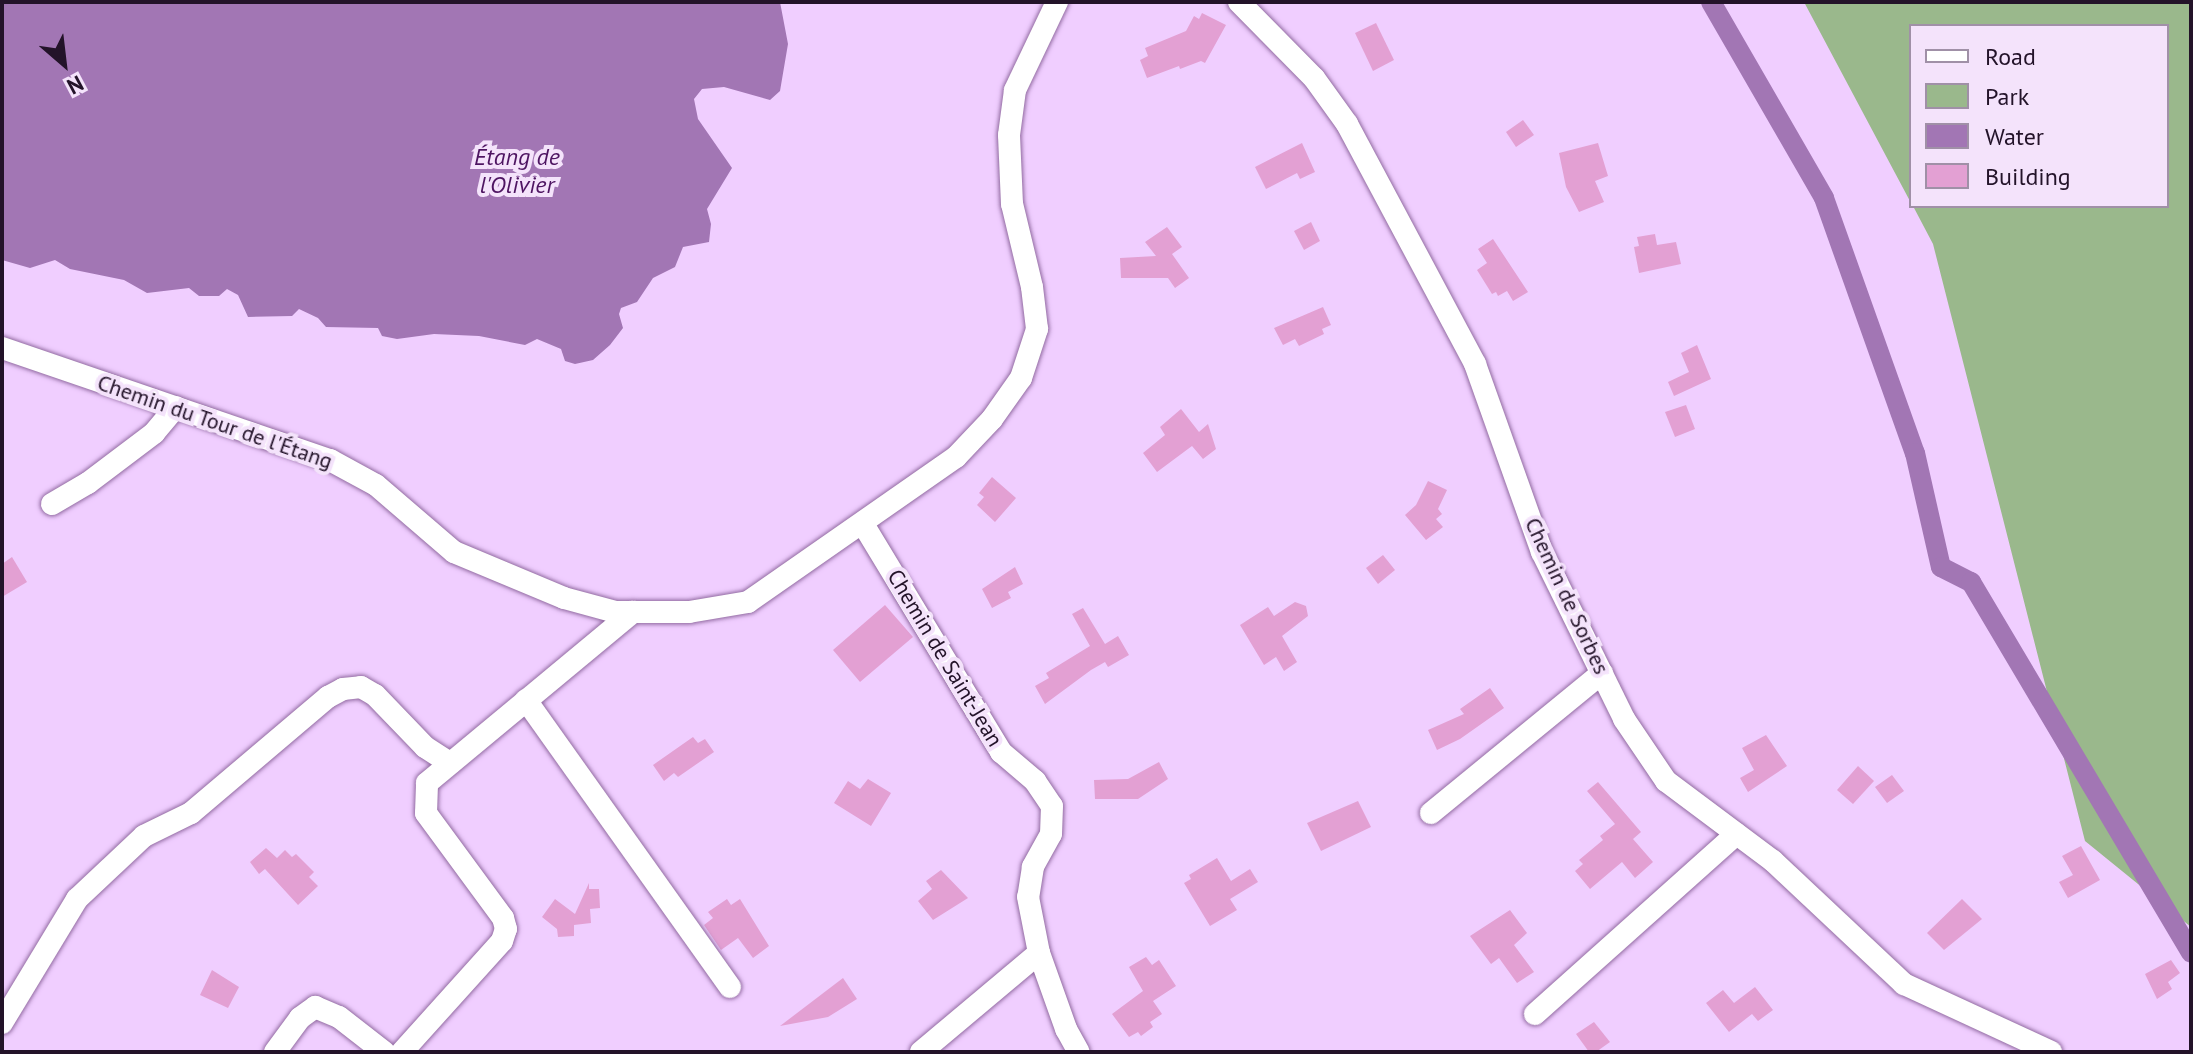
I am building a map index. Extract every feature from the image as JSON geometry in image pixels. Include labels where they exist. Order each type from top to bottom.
[{"type":"street","name":"Chemin du Tour de l'Étang","points":[[2,348],[330,460],[376,485],[454,552],[564,598],[616,612],[689,612],[748,602],[956,457],[992,419],[1021,378],[1037,329],[1032,287],[1012,204],[1009,135],[1015,90],[1057,2]]},
{"type":"street","name":"Chemin de Sorbes","points":[[1239,2],[1314,78],[1347,124],[1475,364],[1542,552],[1624,719],[1666,781],[1773,861],[1904,984],[2051,1052]]},
{"type":"street","points":[[52,504],[88,483],[154,433],[176,407]]},
{"type":"street","name":"Chemin de Saint-Jean","points":[[863,524],[1001,752],[1035,781],[1052,806],[1051,834],[1033,867],[1028,897],[1039,953],[1066,1029],[1079,1052]]},
{"type":"street","points":[[402,1052],[502,941],[506,929],[503,918],[426,813],[427,783],[633,612]]},
{"type":"street","points":[[1431,813],[1602,673]]},
{"type":"street","points":[[2,1023],[77,899],[144,836],[191,813],[336,693],[361,687],[375,695],[425,747],[450,763]]},
{"type":"street","points":[[526,700],[730,987]]},
{"type":"street","points":[[1535,1014],[1736,834]]},
{"type":"street","points":[[921,1052],[1039,953]]},
{"type":"street","points":[[275,1052],[300,1018],[315,1007],[339,1017],[384,1052]]},
{"type":"green space","points":[[1804,2],[2191,2],[2191,927],[2085,841],[1933,244],[1914,208],[2169,208],[2169,24],[1909,24],[1909,199]]},
{"type":"water","name":"Étang de l'Olivier","points":[[2,2],[780,2],[788,44],[780,91],[770,100],[724,87],[702,89],[694,99],[698,119],[732,168],[707,209],[711,224],[709,242],[683,247],[675,267],[653,278],[637,302],[621,308],[619,314],[623,328],[610,345],[593,360],[575,364],[565,361],[561,349],[537,339],[525,345],[479,336],[434,334],[397,339],[382,336],[378,328],[326,327],[318,318],[299,309],[292,316],[248,317],[238,295],[227,289],[219,296],[199,296],[189,288],[147,293],[124,280],[70,269],[55,260],[30,268],[2,260]]},
{"type":"building","points":[[1202,13],[1226,25],[1205,63],[1201,61],[1180,69],[1179,66],[1147,78],[1140,60],[1148,56],[1145,48],[1186,31],[1194,16],[1199,19]]},
{"type":"building","points":[[1376,23],[1394,60],[1373,71],[1355,33]]},
{"type":"building","points":[[1523,120],[1534,135],[1516,147],[1506,132]]},
{"type":"building","points":[[1302,143],[1315,172],[1300,179],[1297,173],[1266,189],[1255,167]]},
{"type":"building","points":[[1598,143],[1608,176],[1595,181],[1604,202],[1579,212],[1566,187],[1559,153]]},
{"type":"building","points":[[1311,222],[1320,241],[1304,250],[1294,231]]},
{"type":"building","points":[[1167,227],[1182,247],[1172,254],[1189,278],[1175,288],[1168,278],[1121,278],[1120,258],[1156,256],[1145,242]]},
{"type":"building","points":[[1655,234],[1657,245],[1676,242],[1681,264],[1639,273],[1634,247],[1639,246],[1637,237]]},
{"type":"building","points":[[1493,239],[1528,292],[1513,301],[1507,291],[1498,296],[1496,292],[1492,294],[1477,270],[1487,263],[1478,249]]},
{"type":"building","points":[[1323,307],[1331,325],[1322,329],[1324,334],[1299,346],[1295,339],[1283,345],[1274,328]]},
{"type":"building","points":[[1697,345],[1711,379],[1674,396],[1668,382],[1689,372],[1681,353]]},
{"type":"building","points":[[1686,405],[1695,429],[1675,437],[1665,412]]},
{"type":"building","points":[[1181,409],[1199,432],[1208,424],[1216,449],[1203,459],[1192,446],[1157,472],[1143,453],[1165,435],[1160,427]]},
{"type":"building","points":[[992,477],[1016,498],[995,522],[977,505],[984,497],[979,493]]},
{"type":"building","points":[[1428,481],[1447,490],[1438,509],[1442,514],[1436,519],[1443,527],[1426,540],[1405,515],[1416,505]]},
{"type":"building","points":[[1383,555],[1395,570],[1378,584],[1366,568]]},
{"type":"building","points":[[12,557],[27,582],[2,597],[2,564]]},
{"type":"building","points":[[1015,567],[1023,584],[1008,592],[1011,598],[992,608],[982,589]]},
{"type":"building","points":[[1295,602],[1306,606],[1308,616],[1282,636],[1297,662],[1284,671],[1276,657],[1264,665],[1240,625],[1268,607],[1274,616]]},
{"type":"building","points":[[885,605],[913,637],[860,682],[833,650]]},
{"type":"building","points":[[1083,608],[1105,644],[1118,636],[1129,655],[1108,667],[1105,662],[1091,670],[1045,704],[1035,686],[1049,678],[1046,673],[1090,646],[1072,614]]},
{"type":"building","points":[[1490,688],[1504,708],[1460,739],[1437,750],[1428,730],[1464,714],[1460,709]]},
{"type":"building","points":[[1766,735],[1787,766],[1748,792],[1740,778],[1754,770],[1742,748]]},
{"type":"building","points":[[693,737],[698,743],[705,739],[714,752],[678,777],[674,773],[664,781],[653,765]]},
{"type":"building","points":[[1159,762],[1168,779],[1138,799],[1095,799],[1094,780],[1128,779]]},
{"type":"building","points":[[1858,766],[1874,781],[1853,804],[1837,790]]},
{"type":"building","points":[[1892,775],[1904,791],[1887,803],[1875,787]]},
{"type":"building","points":[[868,779],[891,793],[871,826],[834,803],[848,781],[860,789]]},
{"type":"building","points":[[1598,782],[1641,832],[1633,839],[1653,862],[1635,878],[1622,862],[1590,889],[1575,871],[1583,864],[1579,860],[1603,840],[1600,836],[1615,824],[1587,791]]},
{"type":"building","points":[[1358,801],[1371,827],[1321,851],[1307,823]]},
{"type":"building","points":[[2081,846],[2100,880],[2068,898],[2059,882],[2073,875],[2062,856]]},
{"type":"building","points":[[266,848],[277,858],[285,850],[292,857],[296,854],[314,872],[309,877],[318,886],[298,905],[265,869],[259,874],[250,862]]},
{"type":"building","points":[[1217,858],[1231,881],[1250,869],[1258,882],[1230,899],[1237,910],[1210,926],[1184,883],[1191,879],[1189,875]]},
{"type":"building","points":[[941,870],[968,898],[933,920],[918,901],[932,889],[926,881]]},
{"type":"building","points":[[589,883],[589,889],[599,889],[600,908],[590,909],[591,923],[574,925],[574,936],[558,937],[557,929],[542,917],[555,899],[575,914]]},
{"type":"building","points":[[727,899],[731,905],[740,899],[769,946],[753,958],[738,938],[721,950],[704,925],[713,918],[708,912]]},
{"type":"building","points":[[1962,899],[1982,919],[1944,950],[1927,933]]},
{"type":"building","points":[[1510,910],[1527,933],[1514,945],[1534,972],[1517,983],[1499,958],[1491,964],[1470,936]]},
{"type":"building","points":[[1146,957],[1152,965],[1159,960],[1176,986],[1153,1001],[1162,1014],[1150,1022],[1153,1027],[1141,1036],[1138,1032],[1129,1037],[1112,1014],[1143,991],[1129,967]]},
{"type":"building","points":[[2171,960],[2180,973],[2168,982],[2172,989],[2157,999],[2145,974]]},
{"type":"building","points":[[212,970],[239,987],[228,1008],[200,995]]},
{"type":"building","points":[[843,978],[857,999],[828,1017],[780,1026]]},
{"type":"building","points":[[1755,987],[1773,1010],[1758,1021],[1752,1014],[1729,1032],[1706,1003],[1723,990],[1734,1003]]},
{"type":"building","points":[[1594,1022],[1610,1042],[1596,1052],[1589,1052],[1576,1034]]},
{"type":"waterway","points":[[1711,2],[1824,198],[1915,453],[1941,567],[1971,582],[2191,953]]}]
